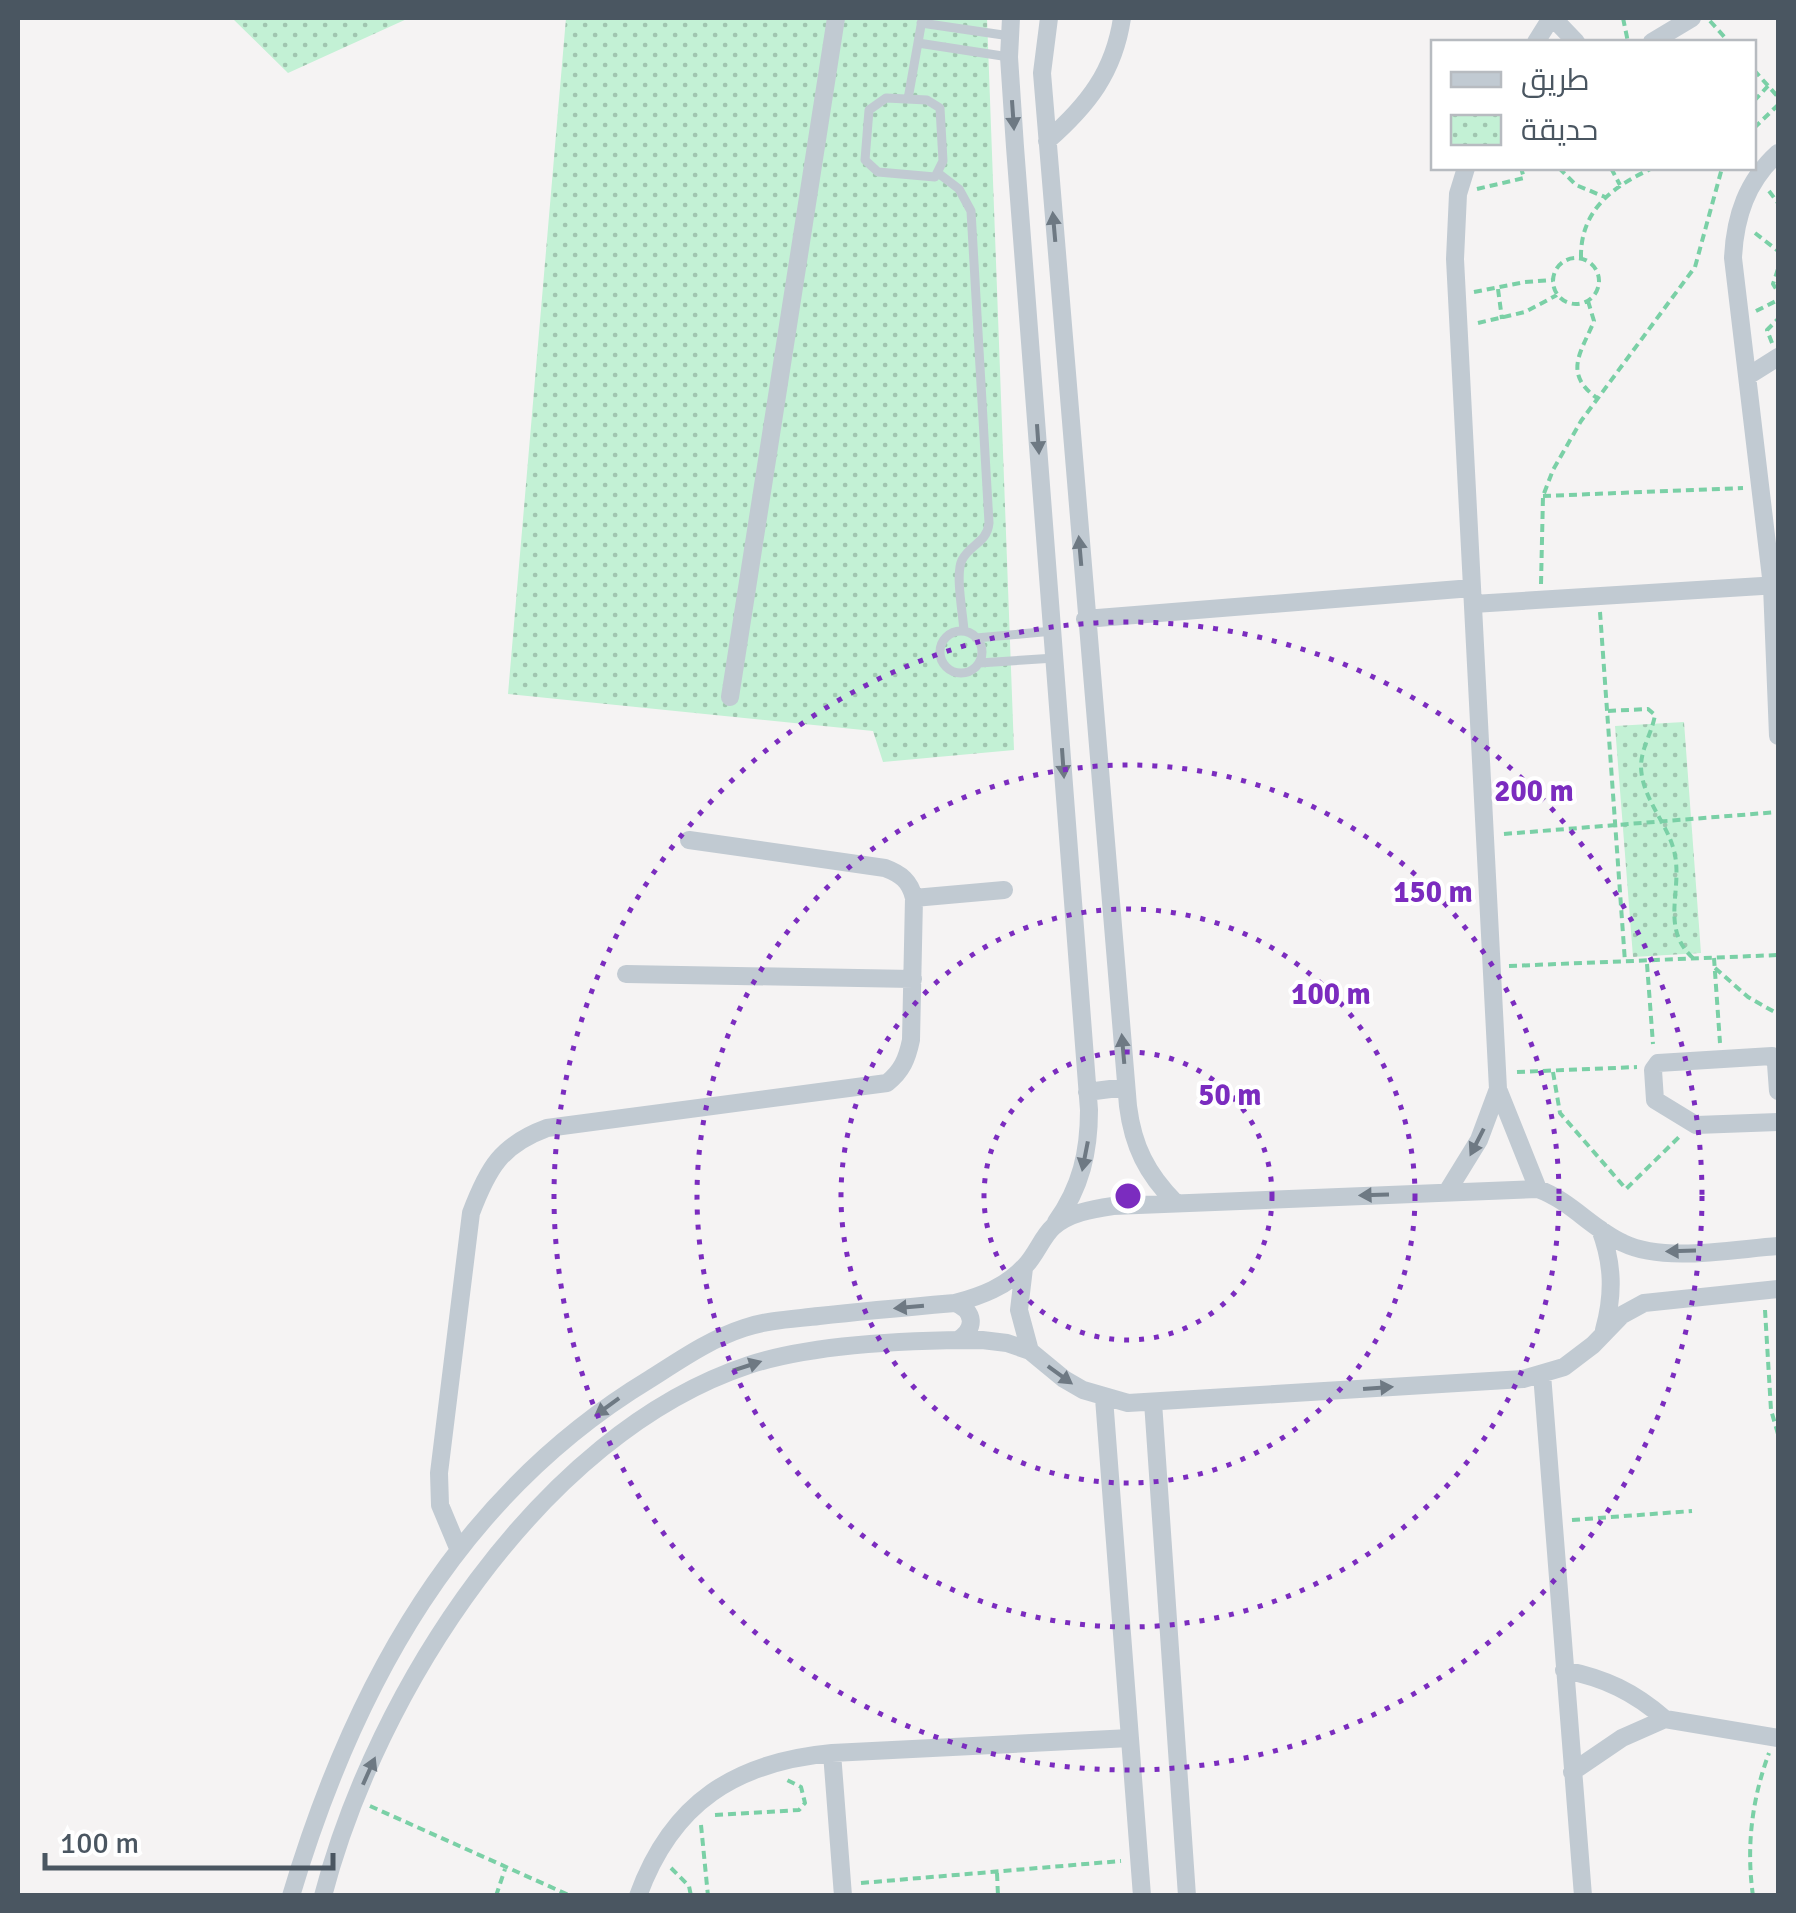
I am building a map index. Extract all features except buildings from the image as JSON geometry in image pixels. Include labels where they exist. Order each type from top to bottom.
[{"type":"street","points":[[730,697],[836,18]]},
{"type":"street","points":[[1050,18],[1042,73],[1126,1087],[1132,1134],[1141,1160],[1175,1202]]},
{"type":"street","points":[[1048,141],[1071,120],[1103,77],[1118,48],[1122,18]]},
{"type":"street","points":[[1537,40],[1552,18],[1574,40]]},
{"type":"street","points":[[1655,40],[1692,18]]},
{"type":"street","points":[[291,1896],[317,1814],[361,1708],[421,1601],[458,1548],[531,1467],[622,1396],[706,1345],[745,1328],[784,1320],[955,1303],[1003,1285],[1024,1268],[1066,1208],[1086,1160],[1087,1092],[1009,58],[1010,27]]},
{"type":"street","points":[[1778,153],[1758,175],[1738,214],[1734,258],[1775,585],[1778,736]]},
{"type":"street","points":[[1465,170],[1458,194],[1456,294],[1498,1081],[1538,1190]]},
{"type":"street","points":[[1748,376],[1778,357]]},
{"type":"street","points":[[1085,619],[1472,596],[1541,599],[1775,585]]},
{"type":"street","points":[[458,1548],[440,1506],[438,1474],[471,1212],[484,1180],[500,1156],[520,1138],[547,1128],[887,1083],[899,1073],[907,1058],[914,898],[903,877],[885,868],[689,840]]},
{"type":"street","points":[[914,898],[1004,890]]},
{"type":"street","points":[[626,974],[913,979]]},
{"type":"street","points":[[1778,1091],[1772,1056],[1655,1066],[1656,1100],[1693,1124],[1778,1122]]},
{"type":"street","points":[[1447,1192],[1480,1140],[1498,1081]]},
{"type":"street","points":[[1087,1092],[1126,1087]]},
{"type":"street","points":[[1051,1228],[1091,1209],[1175,1202],[1538,1190],[1555,1196],[1623,1243],[1646,1250],[1671,1253],[1778,1246]]},
{"type":"street","points":[[1599,1227],[1611,1268],[1610,1310],[1604,1330]]},
{"type":"street","points":[[1024,1268],[1019,1310],[1030,1351]]},
{"type":"street","points":[[323,1896],[356,1800],[400,1706],[454,1612],[530,1516],[604,1448],[718,1376],[752,1364],[827,1349],[958,1340],[1007,1343],[1030,1351],[1064,1380],[1104,1398],[1153,1402],[1523,1379],[1564,1367],[1580,1357],[1622,1314],[1644,1303],[1771,1290]]},
{"type":"street","points":[[955,1303],[971,1315],[972,1326],[958,1340]]},
{"type":"street","points":[[1542,1374],[1583,1896]]},
{"type":"street","points":[[1104,1398],[1142,1896]]},
{"type":"street","points":[[1153,1402],[1188,1896]]},
{"type":"street","points":[[1564,1670],[1620,1686],[1664,1719],[1777,1737]]},
{"type":"street","points":[[1572,1772],[1622,1738],[1664,1719]]},
{"type":"street","points":[[638,1896],[656,1854],[674,1826],[700,1800],[729,1780],[760,1766],[794,1756],[832,1753],[1130,1738]]},
{"type":"street","points":[[832,1753],[842,1890]]},
{"type":"lane","points":[[908,99],[922,20],[1010,27]]},
{"type":"lane","points":[[918,43],[1009,58]]},
{"type":"lane","points":[[886,98],[908,99],[933,102],[942,114],[943,161],[938,174],[930,178],[878,172],[866,160],[869,110],[886,98]]},
{"type":"lane","points":[[938,174],[959,188],[971,210],[988,503],[988,532],[964,557],[960,567],[964,631]]},
{"type":"lane","points":[[964,631],[976,638],[982,650],[974,669],[961,674],[948,670],[940,658],[945,638],[964,631]]},
{"type":"lane","points":[[976,638],[1053,631]]},
{"type":"lane","points":[[979,663],[1055,658]]},
{"type":"path","points":[[1707,18],[1727,40]]},
{"type":"path","points":[[1756,72],[1778,98]]},
{"type":"path","points":[[1756,99],[1768,86]]},
{"type":"path","points":[[1756,126],[1778,105]]},
{"type":"path","points":[[1458,194],[1524,178],[1522,170]]},
{"type":"path","points":[[1560,170],[1576,185],[1605,196]]},
{"type":"path","points":[[1612,170],[1620,186]]},
{"type":"path","points":[[1581,258],[1584,229],[1605,196],[1649,170]]},
{"type":"path","points":[[1541,599],[1543,496],[1566,445],[1695,267],[1721,170]]},
{"type":"path","points":[[1738,214],[1778,251]]},
{"type":"path","points":[[1581,258],[1591,262],[1598,272],[1596,293],[1588,301],[1566,302],[1558,296],[1552,280],[1562,262],[1581,258]]},
{"type":"path","points":[[1778,269],[1773,284],[1778,292]]},
{"type":"path","points":[[1456,294],[1552,280]]},
{"type":"path","points":[[1498,289],[1502,318]]},
{"type":"path","points":[[1458,322],[1473,324],[1502,318],[1558,296]]},
{"type":"path","points":[[1741,318],[1778,300]]},
{"type":"path","points":[[1588,301],[1594,321],[1581,345],[1578,368],[1588,391],[1599,400]]},
{"type":"path","points":[[1778,320],[1767,330],[1778,357]]},
{"type":"path","points":[[1543,496],[1761,487]]},
{"type":"path","points":[[1599,596],[1625,962]]},
{"type":"path","points":[[1607,711],[1648,709],[1656,715],[1644,747],[1641,770],[1646,793],[1675,855],[1672,920],[1677,938],[1694,959]]},
{"type":"path","points":[[1485,836],[1778,812]]},
{"type":"path","points":[[1492,967],[1778,955]]},
{"type":"path","points":[[1714,958],[1722,1059]]},
{"type":"path","points":[[1498,1081],[1553,1071],[1655,1066],[1646,962]]},
{"type":"path","points":[[1714,968],[1748,998],[1778,1014]]},
{"type":"path","points":[[1553,1071],[1560,1112],[1626,1189],[1693,1124]]},
{"type":"path","points":[[1771,1290],[1771,1410],[1778,1434]]},
{"type":"path","points":[[1553,1521],[1692,1511]]},
{"type":"path","points":[[1753,1896],[1750,1824],[1759,1779],[1777,1737]]},
{"type":"path","points":[[708,1896],[701,1816],[803,1808],[801,1787],[778,1779]]},
{"type":"path","points":[[356,1800],[571,1896]]},
{"type":"path","points":[[656,1854],[689,1886],[691,1896]]},
{"type":"path","points":[[842,1890],[1139,1860]]},
{"type":"path","points":[[496,1896],[505,1868]]},
{"type":"path","points":[[997,1873],[998,1896]]},
{"type":"green space","points":[[232,18],[409,18],[288,73]]},
{"type":"green space","points":[[566,18],[987,18],[1014,750],[883,762],[873,731],[508,694]]},
{"type":"green space","points":[[1684,722],[1701,953],[1633,957],[1615,726]]}]
